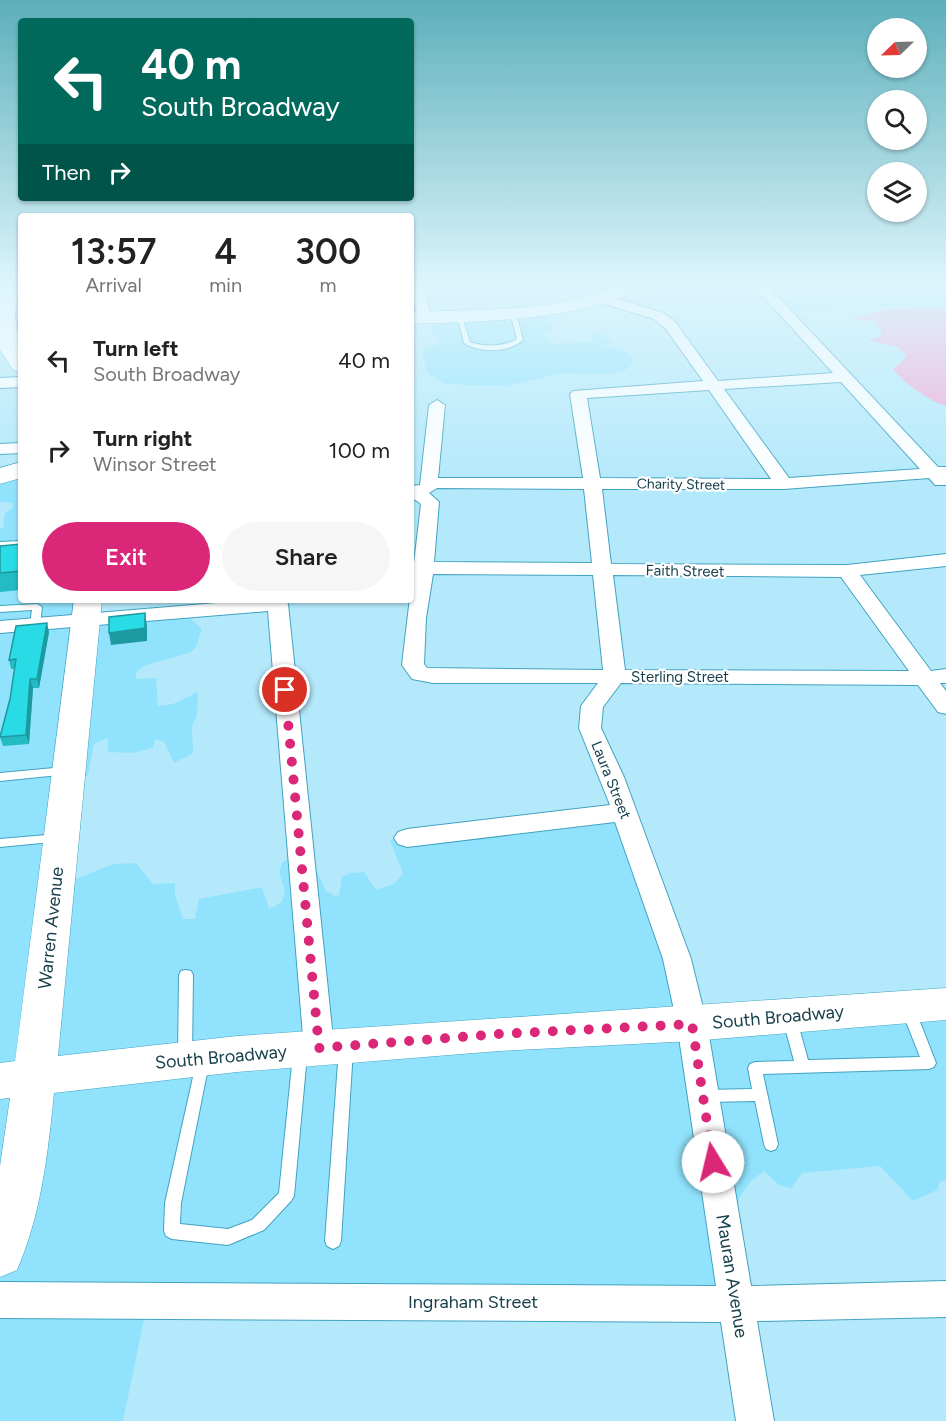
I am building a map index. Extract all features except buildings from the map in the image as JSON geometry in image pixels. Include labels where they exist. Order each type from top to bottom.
[{"type":"highway","points":[[9,349],[12,357],[18,362]]},
{"type":"highway","points":[[0,476],[18,471]]},
{"type":"main road","name":"Warren Avenue","points":[[0,1254],[16,1152],[18,1078],[61,838],[87,610]]},
{"type":"main road","name":"South Broadway","points":[[18,1078],[194,1058],[500,1034],[692,1024],[926,1005]]},
{"type":"street","points":[[687,349],[784,484]]},
{"type":"street","points":[[821,349],[942,477]]},
{"type":"street","points":[[615,677],[586,432],[578,394],[847,377]]},
{"type":"street","points":[[0,383],[18,382]]},
{"type":"street","points":[[424,568],[430,502],[418,488],[436,405]]},
{"type":"street","points":[[0,449],[18,448]]},
{"type":"street","name":"Charity Street","points":[[418,488],[592,483],[784,484],[942,477]]},
{"type":"street","name":"Faith Street","points":[[424,568],[847,571],[946,560]]},
{"type":"street","name":"Sterling Street","points":[[424,568],[416,618],[413,665],[416,671],[433,676],[936,677]]},
{"type":"street","points":[[847,571],[936,677],[946,707]]},
{"type":"street","points":[[0,627],[35,624],[87,610],[278,604],[322,1048]]},
{"type":"street","name":"Laura Street","points":[[615,677],[592,706],[590,728],[624,812],[677,959],[692,1024]]},
{"type":"street","points":[[407,838],[624,812]]},
{"type":"street","name":"Mauran Avenue","points":[[692,1024],[755,1421]]},
{"type":"street","name":"Ingraham Street","points":[[0,1300],[736,1304],[946,1299]]},
{"type":"lane","points":[[0,545],[18,544]]},
{"type":"lane","points":[[0,609],[37,608],[35,624]]},
{"type":"lane","points":[[0,777],[68,770]]},
{"type":"lane","points":[[0,843],[61,838]]},
{"type":"lane","points":[[186,975],[194,1058],[173,1203],[172,1231],[228,1237],[258,1225],[286,1196],[322,1048]]},
{"type":"lane","points":[[771,1144],[755,1068],[929,1063],[926,1005]]},
{"type":"lane","points":[[789,1016],[802,1066]]},
{"type":"lane","points":[[322,1048],[333,1241]]},
{"type":"lane","points":[[703,1096],[761,1095]]},
{"type":"shaded area","points":[[622,349],[632,356],[633,363],[628,369],[611,374],[559,373],[502,386],[445,384],[427,373],[422,351]]},
{"type":"shaded area","points":[[900,349],[946,349],[946,406],[909,385],[893,369],[906,355]]},
{"type":"shaded area","points":[[18,474],[18,603],[93,603],[92,618],[183,612],[202,629],[196,647],[191,652],[147,665],[138,670],[135,676],[137,679],[156,678],[158,706],[173,704],[198,692],[197,715],[192,726],[193,753],[174,763],[164,742],[155,739],[153,748],[132,753],[108,752],[108,738],[94,744],[88,775],[84,777],[63,884],[113,864],[136,863],[153,884],[175,883],[175,895],[183,919],[195,919],[199,899],[258,888],[262,888],[269,908],[276,906],[282,901],[285,891],[279,872],[282,863],[287,859],[298,861],[315,857],[317,872],[326,891],[335,896],[339,895],[342,877],[350,873],[364,872],[376,890],[394,884],[403,873],[390,841],[399,834],[620,813],[691,1026],[946,1006],[946,1180],[940,1182],[937,1190],[913,1201],[880,1166],[802,1173],[791,1188],[779,1185],[764,1171],[750,1182],[739,1198],[733,1300],[149,1295],[123,1421],[0,1421],[0,529],[3,528],[5,513],[12,508],[13,503],[0,502],[0,478]]},
{"type":"route","points":[[285,690],[319,1048],[500,1034],[692,1024],[713,1162]]}]
